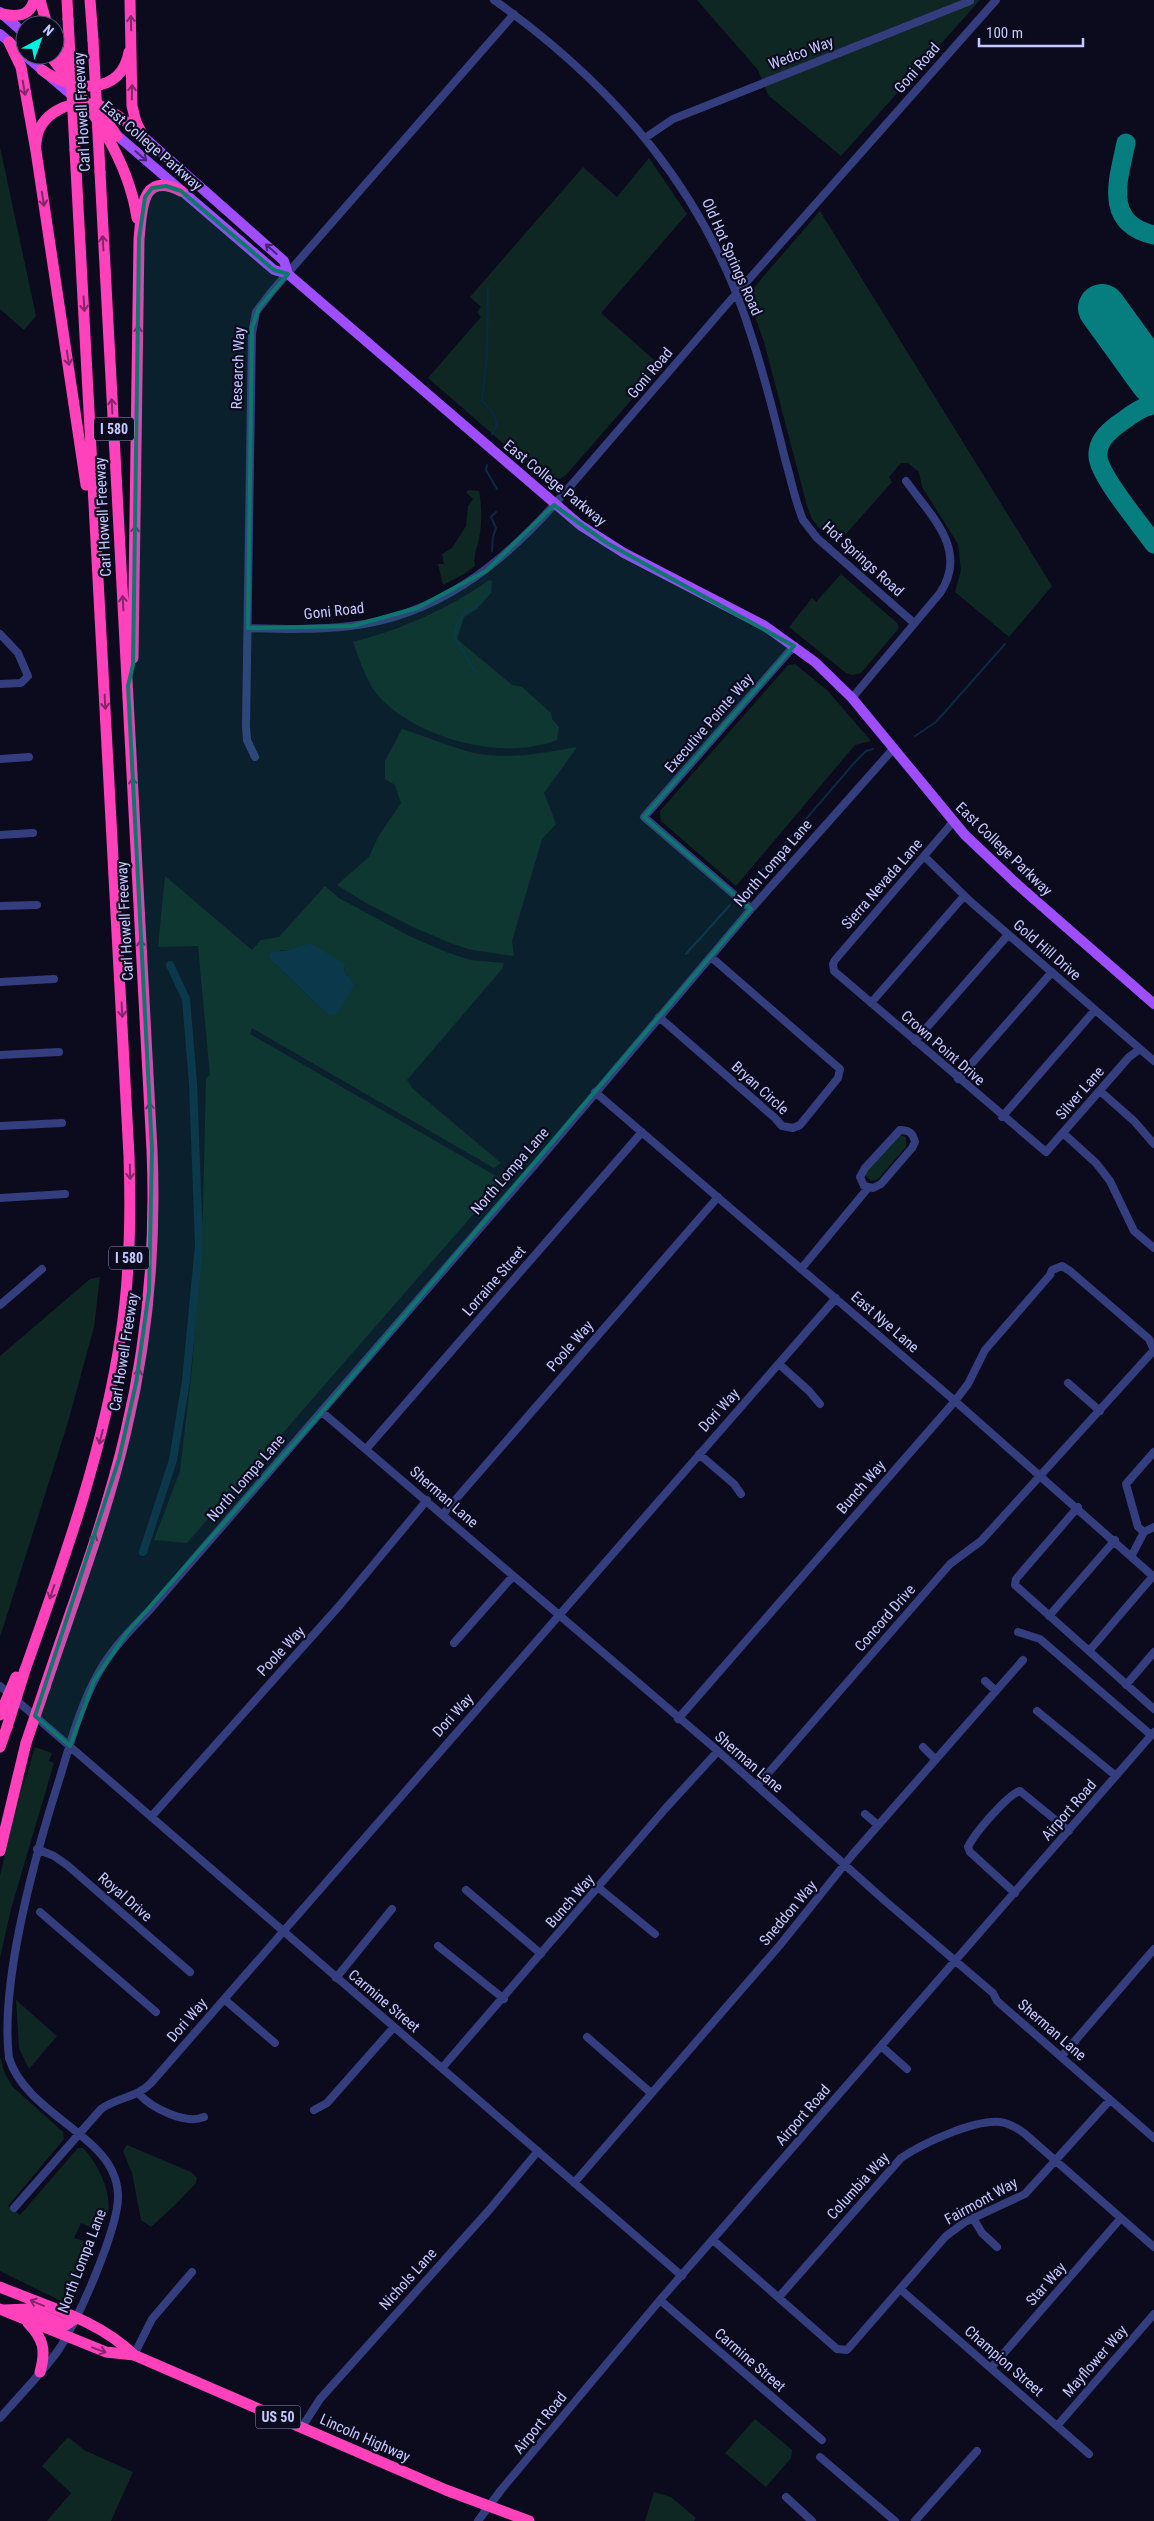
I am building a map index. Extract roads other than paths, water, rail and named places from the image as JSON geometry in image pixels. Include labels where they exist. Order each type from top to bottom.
[{"type":"highway","points":[[1,13],[13,16],[25,14],[31,9],[34,0]]},
{"type":"highway","points":[[40,0],[44,15]]},
{"type":"highway","name":"Carl Howell Freeway","points":[[23,1668],[33,1647],[88,1482],[103,1427],[122,1333],[129,1254],[129,1156],[67,0]]},
{"type":"highway","name":"Carl Howell Freeway","points":[[0,1820],[122,1450],[136,1383],[149,1291],[154,1216],[153,1158],[90,0]]},
{"type":"highway","points":[[130,0],[133,111],[143,136]]},
{"type":"highway","points":[[9,42],[20,62],[36,151],[83,463],[102,653]]},
{"type":"highway","points":[[42,70],[56,80],[94,87],[113,78],[127,62],[131,46]]},
{"type":"highway","points":[[65,63],[113,146],[126,176],[134,202],[139,240]]},
{"type":"highway","points":[[58,65],[77,85]]},
{"type":"highway","points":[[36,151],[36,139],[45,120],[60,108],[89,107],[110,111],[128,123]]},
{"type":"highway","points":[[89,107],[117,136]]},
{"type":"highway","points":[[128,686],[133,665],[139,240],[143,203],[147,193],[154,188],[163,186],[181,191]]},
{"type":"highway","points":[[0,1715],[23,1668]]},
{"type":"highway","points":[[0,1747],[23,1668]]},
{"type":"highway","points":[[0,1851],[26,1743]]},
{"type":"highway","name":"US 50","points":[[0,2287],[75,2319]]},
{"type":"highway","points":[[1,2310],[28,2309],[66,2325],[75,2319]]},
{"type":"highway","name":"US 50","points":[[1,2310],[66,2337]]},
{"type":"highway","name":"Lincoln Highway","points":[[75,2319],[112,2337],[134,2355],[488,2507],[530,2521]]},
{"type":"highway","points":[[25,2320],[43,2343],[44,2354],[40,2372]]},
{"type":"highway","name":"Lincoln Highway","points":[[66,2337],[106,2352],[134,2355]]},
{"type":"main road","points":[[1,13],[15,25]]},
{"type":"main road","name":"East College Parkway","points":[[0,34],[89,107]]},
{"type":"main road","name":"East College Parkway","points":[[77,85],[128,123],[284,261],[288,274]]},
{"type":"main road","name":"East College Parkway","points":[[117,136],[274,270],[288,274],[554,505],[607,543],[747,616],[794,646],[852,698],[953,822],[1018,885],[1154,1004]]},
{"type":"street","name":"Old Hot Springs Road","points":[[494,0],[514,14],[583,72],[645,138],[694,204],[737,294],[760,364],[791,482]]},
{"type":"street","name":"Goni Road","points":[[248,628],[313,629],[352,626],[417,608],[453,591],[486,570],[515,547],[554,505],[996,0]]},
{"type":"street","name":"Wedco Way","points":[[645,138],[673,119],[970,1]]},
{"type":"street","name":"Research Way","points":[[255,757],[246,733],[252,328],[259,308],[514,14]]},
{"type":"street","points":[[852,698],[947,583],[950,574],[952,556],[944,536],[906,481]]},
{"type":"street","name":"Hot Springs Road","points":[[791,482],[801,516],[813,534],[914,623]]},
{"type":"street","points":[[0,634],[18,653],[28,670],[28,678],[21,683],[0,684]]},
{"type":"street","name":"Executive Pointe Way","points":[[751,909],[644,818],[794,646]]},
{"type":"street","name":"North Lompa Lane","points":[[0,2418],[40,2372],[66,2337],[111,2233],[118,2201],[115,2178],[110,2166],[100,2153],[79,2133],[20,2081],[12,2066],[6,2043],[5,2008],[9,1959],[17,1920],[70,1746],[92,1687],[118,1645],[322,1412],[751,909],[894,748]]},
{"type":"street","points":[[0,759],[29,757]]},
{"type":"street","name":"Sierra Nevada Lane","points":[[833,964],[953,822]]},
{"type":"street","points":[[0,835],[34,832]]},
{"type":"street","name":"Gold Hill Drive","points":[[924,856],[964,896],[1154,1061]]},
{"type":"street","points":[[871,1003],[964,896]]},
{"type":"street","points":[[0,906],[37,904]]},
{"type":"street","points":[[915,1041],[1008,934]]},
{"type":"street","name":"Bryan Circle","points":[[659,1017],[782,1126],[793,1128],[800,1124],[838,1078],[840,1069],[711,957]]},
{"type":"street","name":"Crown Point Drive","points":[[833,964],[834,972],[1040,1150]]},
{"type":"street","points":[[958,1079],[1052,972]]},
{"type":"street","points":[[0,982],[54,979]]},
{"type":"street","points":[[1002,1117],[1095,1010]]},
{"type":"street","name":"Silver Lane","points":[[1040,1150],[1046,1152],[1129,1057],[1140,1049]]},
{"type":"street","points":[[0,1055],[59,1052]]},
{"type":"street","points":[[1100,1091],[1134,1121],[1154,1144]]},
{"type":"street","name":"East Nye Lane","points":[[595,1092],[956,1400],[1154,1576]]},
{"type":"street","points":[[0,1126],[62,1123]]},
{"type":"street","points":[[801,1269],[868,1188],[881,1184],[912,1148],[915,1142],[909,1132],[900,1130],[896,1133],[865,1168],[860,1179],[868,1188]]},
{"type":"street","name":"Lorraine Street","points":[[367,1448],[642,1132]]},
{"type":"street","points":[[1064,1133],[1096,1163],[1110,1181],[1134,1231],[1154,1248]]},
{"type":"street","points":[[0,1198],[65,1194]]},
{"type":"street","name":"Poole Way","points":[[443,1514],[718,1197]]},
{"type":"street","name":"Bunch Way","points":[[678,1719],[956,1400],[968,1384],[985,1350],[1054,1268],[1062,1266],[1070,1271],[1146,1337],[1154,1350]]},
{"type":"street","points":[[0,1305],[42,1269]]},
{"type":"street","name":"Dori Way","points":[[14,2208],[105,2106],[139,2094],[151,2083],[836,1298]]},
{"type":"street","name":"Concord Drive","points":[[757,1786],[950,1564],[981,1541],[1154,1350]]},
{"type":"street","points":[[779,1364],[810,1391],[820,1404]]},
{"type":"street","points":[[1068,1383],[1100,1411]]},
{"type":"street","name":"Sherman Lane","points":[[322,1412],[367,1448],[678,1719],[718,1751],[884,1900],[993,1992],[997,2001],[1154,2138]]},
{"type":"street","points":[[1144,1532],[1138,1527],[1126,1484],[1154,1452]]},
{"type":"street","points":[[700,1454],[734,1484],[741,1494]]},
{"type":"street","name":"Poole Way","points":[[152,1817],[320,1629],[427,1500]]},
{"type":"street","points":[[1078,1508],[1014,1582],[1049,1616],[1154,1709]]},
{"type":"street","points":[[1132,1555],[1144,1532],[1154,1527]]},
{"type":"street","points":[[1049,1616],[1115,1540]]},
{"type":"street","points":[[454,1643],[513,1576]]},
{"type":"street","points":[[1089,1651],[1154,1576]]},
{"type":"street","points":[[1018,1632],[1040,1639],[1152,1734]]},
{"type":"street","points":[[1126,1685],[1154,1652]]},
{"type":"street","name":"Sneddon Way","points":[[574,2184],[780,1945],[845,1864],[1023,1660]]},
{"type":"street","points":[[985,1681],[996,1690]]},
{"type":"street","name":"Carmine Street","points":[[0,1686],[682,2276]]},
{"type":"street","points":[[1037,1711],[1116,1776]]},
{"type":"street","name":"Airport Road","points":[[478,2521],[660,2300],[1152,1734]]},
{"type":"street","points":[[923,1747],[935,1759]]},
{"type":"street","name":"Bunch Way","points":[[442,2068],[504,1999],[665,1809],[718,1751]]},
{"type":"street","points":[[1015,1893],[970,1852],[969,1844],[980,1831],[1013,1794],[1020,1791],[1068,1831]]},
{"type":"street","points":[[865,1814],[878,1826]]},
{"type":"street","name":"Royal Drive","points":[[37,1850],[54,1856],[67,1865],[190,1972]]},
{"type":"street","points":[[599,1888],[655,1934]]},
{"type":"street","points":[[466,1890],[541,1954]]},
{"type":"street","points":[[336,1978],[392,1909]]},
{"type":"street","points":[[40,1912],[156,2012]]},
{"type":"street","points":[[438,1946],[504,1999]]},
{"type":"street","points":[[1061,2057],[1154,1949]]},
{"type":"street","points":[[224,1999],[275,2043]]},
{"type":"street","points":[[314,2110],[327,2103],[394,2027]]},
{"type":"street","points":[[588,2036],[652,2093]]},
{"type":"street","points":[[881,2046],[907,2069]]},
{"type":"street","points":[[139,2094],[154,2106],[185,2119],[193,2121],[204,2117]]},
{"type":"street","name":"Fairmont Way","points":[[779,2297],[837,2348],[847,2350],[946,2236],[973,2218],[1025,2194],[1110,2100]]},
{"type":"street","name":"Columbia Way","points":[[779,2297],[893,2166],[912,2150],[984,2122],[1002,2122],[1013,2125],[1024,2133],[1154,2247]]},
{"type":"street","name":"Nichols Lane","points":[[302,2427],[320,2399],[490,2210],[538,2151]]},
{"type":"street","points":[[973,2218],[982,2233],[997,2246]]},
{"type":"street","name":"Star Way","points":[[991,2368],[1121,2218]]},
{"type":"street","points":[[713,2240],[779,2297]]},
{"type":"street","points":[[134,2355],[152,2319],[192,2272]]},
{"type":"street","name":"Champion Street","points":[[900,2289],[1090,2454]]},
{"type":"street","name":"Carmine Street","points":[[660,2300],[822,2440]]},
{"type":"street","name":"Mayflower Way","points":[[1057,2426],[1154,2314]]},
{"type":"street","points":[[915,2521],[978,2450]]},
{"type":"street","points":[[820,2457],[895,2521]]},
{"type":"street","points":[[786,2498],[812,2521]]},
{"type":"water","points":[[310,943],[345,964],[344,971],[355,984],[338,1012],[333,1015],[327,1014],[268,957],[272,952],[290,950]]},
{"type":"waterway","points":[[488,286],[487,358],[482,401],[493,412],[497,425],[492,434]]},
{"type":"waterway","points":[[487,465],[486,470],[497,489]]},
{"type":"waterway","points":[[492,551],[496,528],[491,517],[496,512]]},
{"type":"waterway","points":[[476,673],[454,636],[457,623],[464,613],[474,608],[486,593],[488,586]]},
{"type":"waterway","points":[[915,736],[936,722],[1005,644]]},
{"type":"waterway","points":[[744,891],[855,762],[866,751],[873,749]]},
{"type":"waterway","points":[[686,954],[730,905]]},
{"type":"waterway","points":[[143,1552],[173,1460],[186,1381],[199,1245],[193,1083],[186,999],[170,965]]}]
